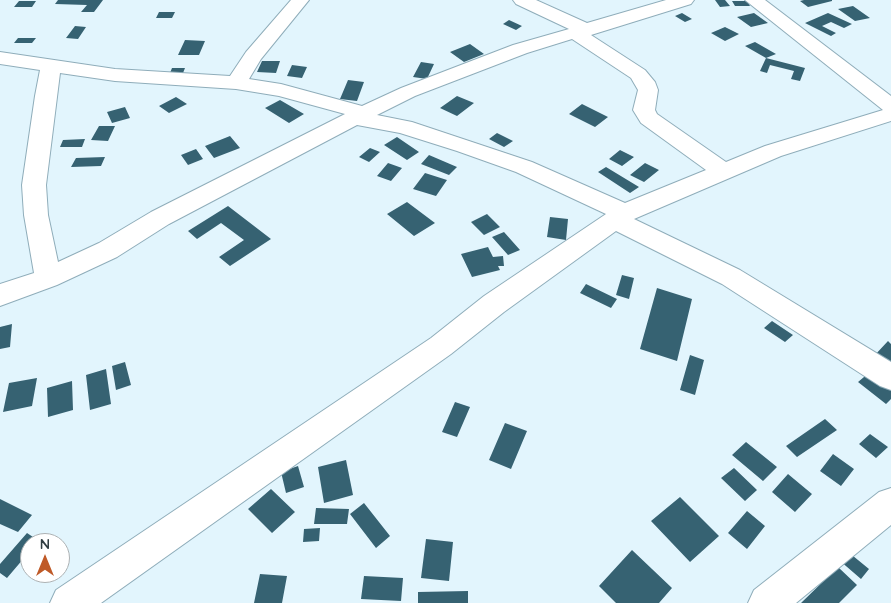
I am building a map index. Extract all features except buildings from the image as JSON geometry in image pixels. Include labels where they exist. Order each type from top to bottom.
[{"type":"street","points":[[236,83],[253,56],[300,0]]},
{"type":"street","points":[[522,0],[581,32],[638,74],[645,82],[648,90],[644,110],[649,118],[724,172]]},
{"type":"street","points":[[0,295],[48,278],[108,250],[160,218],[314,136],[361,116],[408,92],[520,49],[685,0]]},
{"type":"street","points":[[754,0],[891,106]]},
{"type":"street","points":[[0,58],[115,75],[236,83],[281,90],[361,116],[465,146],[524,167],[731,277],[891,377]]},
{"type":"street","points":[[48,278],[36,215],[34,185],[45,96],[51,66]]},
{"type":"street","points":[[69,603],[441,346],[494,304],[620,217],[773,151],[891,114]]},
{"type":"street","points":[[767,603],[891,504]]}]
